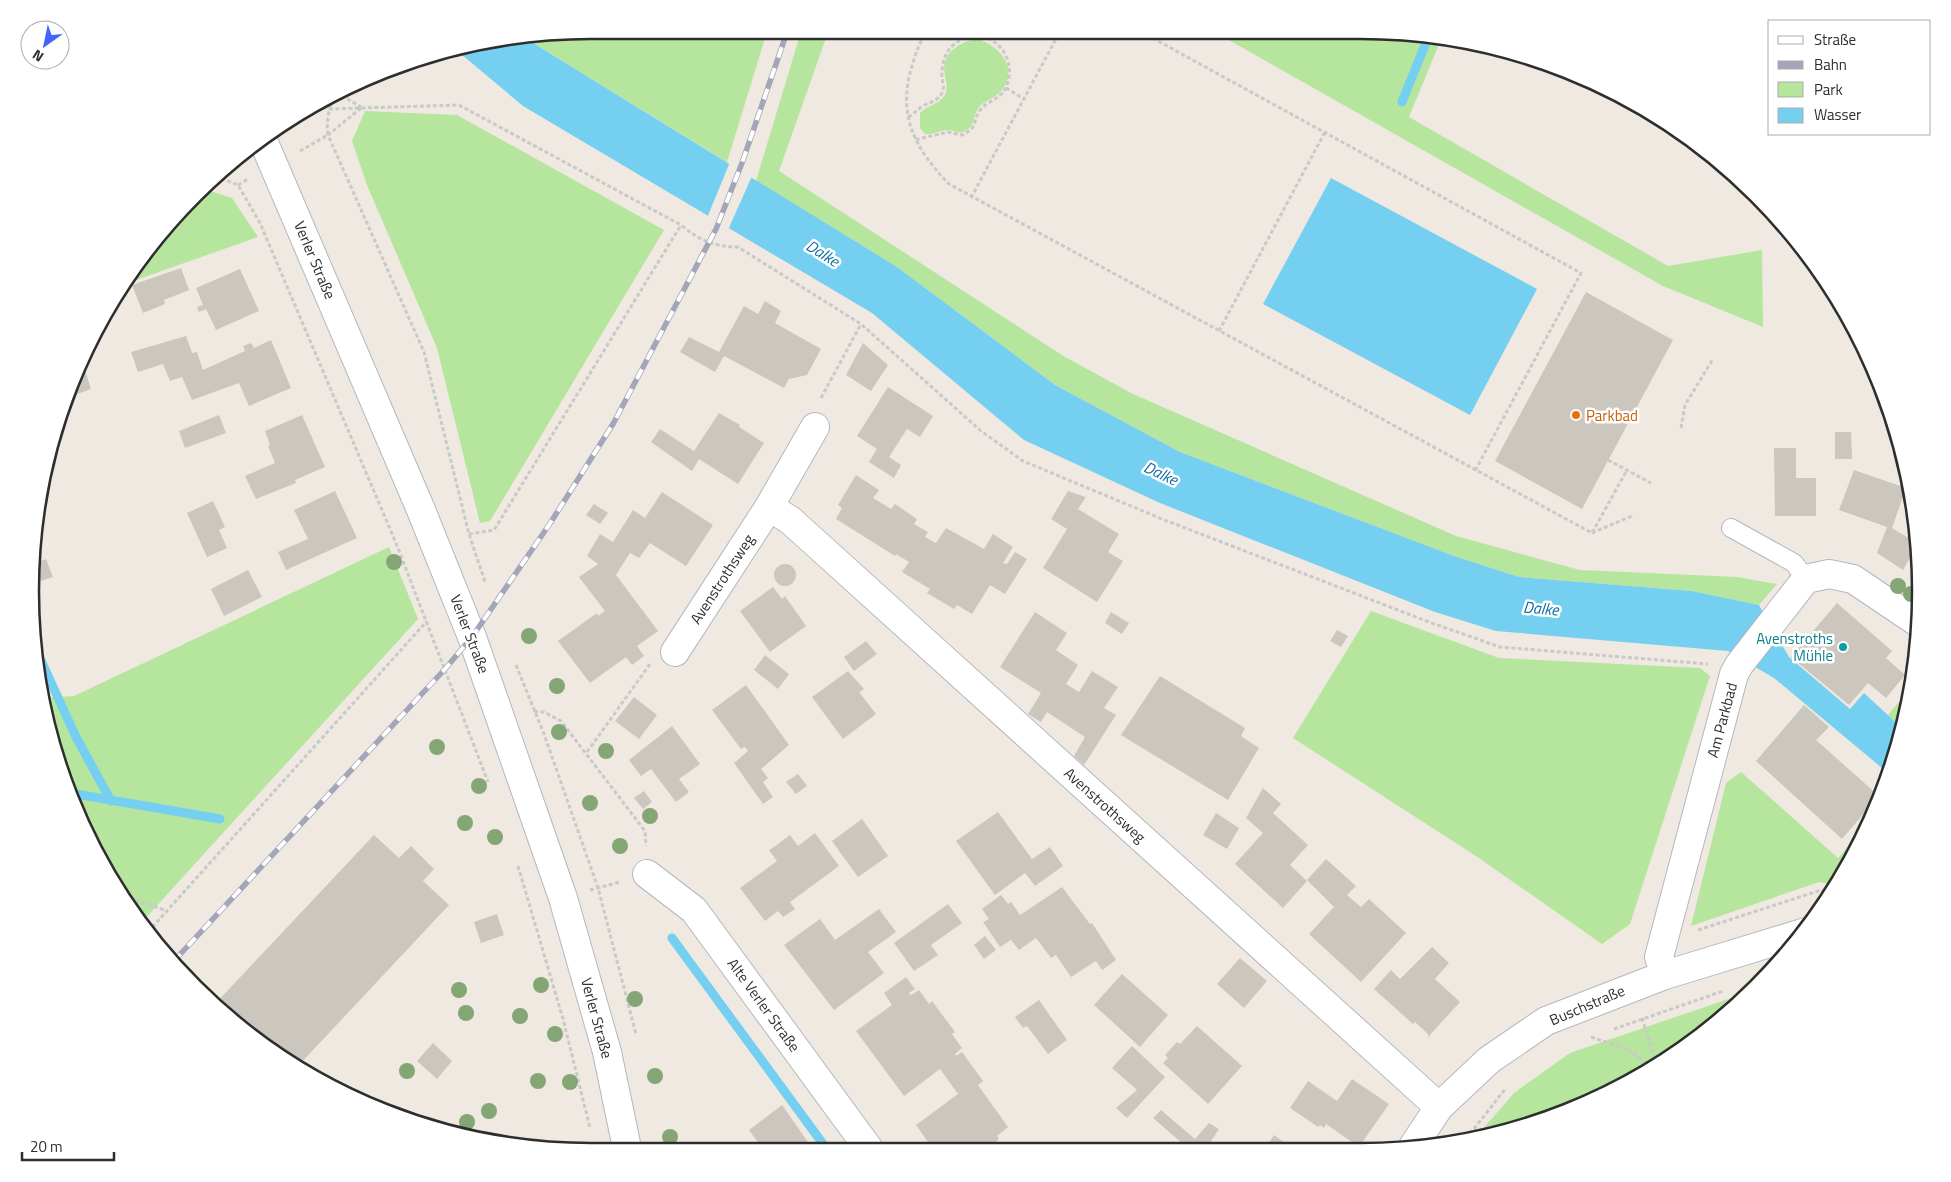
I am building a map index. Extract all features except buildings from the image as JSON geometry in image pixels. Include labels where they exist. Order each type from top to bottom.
[{"type":"street","name":"Verler Straße","points":[[265,146],[421,510],[472,637],[563,898],[607,1052],[626,1143]]},
{"type":"street","name":"Avenstrothsweg","points":[[675,652],[769,507],[814,427]]},
{"type":"street","name":"Avenstrothsweg","points":[[769,507],[804,533],[1439,1107]]},
{"type":"street","points":[[1806,579],[1829,574],[1853,579],[1911,618]]},
{"type":"street","name":"Am Parkbad","points":[[1665,975],[1658,956],[1736,670],[1806,579]]},
{"type":"street","name":"Alte Verler Straße","points":[[647,874],[694,910],[865,1143]]},
{"type":"street","name":"Buschstraße","points":[[1417,1140],[1439,1107],[1489,1060],[1546,1022],[1633,986],[1790,937]]},
{"type":"lane","points":[[1731,528],[1794,563],[1806,579]]},
{"type":"path","points":[[922,39],[909,75],[905,99],[908,117],[914,140],[928,163],[949,184],[971,198],[1592,534]]},
{"type":"path","points":[[908,117],[918,112],[922,106],[938,99],[941,95],[944,89],[941,64],[951,46],[963,39]]},
{"type":"path","points":[[914,140],[948,132],[962,135],[969,132],[974,127],[980,111],[1001,96],[1006,88],[1011,65],[1002,48],[986,39]]},
{"type":"path","points":[[971,198],[1056,39]]},
{"type":"path","points":[[1154,39],[1581,273],[1475,470]]},
{"type":"path","points":[[1006,88],[1024,98]]},
{"type":"path","points":[[345,97],[362,107]]},
{"type":"path","points":[[325,108],[459,104],[681,225],[708,243],[720,247],[738,246],[861,324],[981,431],[1023,461],[1162,519],[1420,619],[1500,647],[1705,663],[1736,670]]},
{"type":"path","points":[[330,105],[326,121],[328,135],[424,352],[469,534],[486,588]]},
{"type":"path","points":[[317,141],[328,135],[362,107]]},
{"type":"path","points":[[1219,331],[1325,132]]},
{"type":"path","points":[[238,185],[252,178]]},
{"type":"path","points":[[224,179],[238,185],[260,223],[427,621],[490,787]]},
{"type":"path","points":[[469,534],[494,530],[681,225]]},
{"type":"path","points":[[814,427],[813,413],[861,324]]},
{"type":"path","points":[[1681,428],[1685,405],[1713,359]]},
{"type":"path","points":[[1608,460],[1651,483]]},
{"type":"path","points":[[1592,534],[1627,470]]},
{"type":"path","points":[[1592,534],[1634,514]]},
{"type":"path","points":[[153,927],[427,621]]},
{"type":"path","points":[[587,752],[650,664],[675,652]]},
{"type":"path","points":[[512,656],[534,710],[598,888],[636,1036]]},
{"type":"path","points":[[534,710],[544,712],[561,721],[587,752],[645,831],[647,874],[563,898]]},
{"type":"path","points":[[516,860],[563,1019],[590,1129]]},
{"type":"path","points":[[1662,942],[1824,891]]},
{"type":"path","points":[[133,899],[167,911]]},
{"type":"path","points":[[1633,986],[1655,1058]]},
{"type":"path","points":[[1608,1031],[1726,990]]},
{"type":"path","points":[[1582,1040],[1599,1034]]},
{"type":"path","points":[[1590,1037],[1629,1050],[1646,1063]]},
{"type":"path","points":[[1471,1132],[1507,1086]]},
{"type":"green space","points":[[591,39],[765,39],[727,162],[531,42]]},
{"type":"green space","points":[[799,39],[826,39],[779,171],[1065,357],[1133,394],[1456,536],[1580,570],[1737,577],[1777,584],[1759,605],[1692,591],[1519,577],[1454,556],[1180,452],[1055,385],[897,267],[756,181]]},
{"type":"green space","points":[[978,39],[994,48],[1006,61],[1008,77],[1005,86],[998,94],[979,107],[972,124],[967,130],[961,132],[945,130],[925,134],[920,128],[920,113],[940,101],[945,95],[945,61],[956,47]]},
{"type":"green space","points":[[1227,39],[1360,39],[1439,44],[1409,117],[1668,266],[1762,250],[1763,327],[1663,286]]},
{"type":"green space","points":[[365,111],[457,115],[664,230],[490,521],[480,523],[437,348],[367,185],[352,141]]},
{"type":"green space","points":[[211,191],[232,198],[258,237],[134,281],[176,227]]},
{"type":"green space","points":[[389,547],[418,619],[146,917],[113,867],[96,835],[68,769],[49,698],[74,696]]},
{"type":"green space","points":[[1371,611],[1499,658],[1700,668],[1710,676],[1630,924],[1602,944],[1476,856],[1293,738]]},
{"type":"green space","points":[[1902,698],[1896,722],[1888,715]]},
{"type":"green space","points":[[1741,772],[1838,858],[1850,845],[1828,884],[1819,882],[1691,926],[1726,783]]},
{"type":"green space","points":[[1733,998],[1696,1029],[1667,1050],[1604,1086],[1538,1114],[1483,1129],[1514,1093],[1570,1053]]},
{"type":"water","name":"Dalke","points":[[531,42],[897,267],[1055,385],[1180,452],[1454,556],[1519,577],[1692,591],[1759,605],[1789,657],[1850,709],[1864,693],[1896,722],[1883,769],[1774,678],[1728,651],[1496,631],[1435,612],[1160,503],[1024,440],[872,313],[523,106],[462,55],[483,49]]},
{"type":"water","points":[[1331,178],[1537,289],[1470,415],[1263,304]]},
{"type":"pier","points":[[730,162],[752,176],[728,230],[707,218]]},
{"type":"waterway","points":[[1402,102],[1426,42]]},
{"type":"waterway","points":[[43,666],[75,735],[111,801]]},
{"type":"waterway","points":[[78,794],[220,819]]},
{"type":"waterway","points":[[672,938],[822,1143]]},
{"type":"railway","points":[[178,957],[445,669],[472,637],[549,525],[613,424],[716,229],[742,163],[785,39]]},
{"type":"place","name":"Parkbad","points":[[1576,415]]},
{"type":"place","name":"Avenstroths Mühle","points":[[1843,647]]}]
